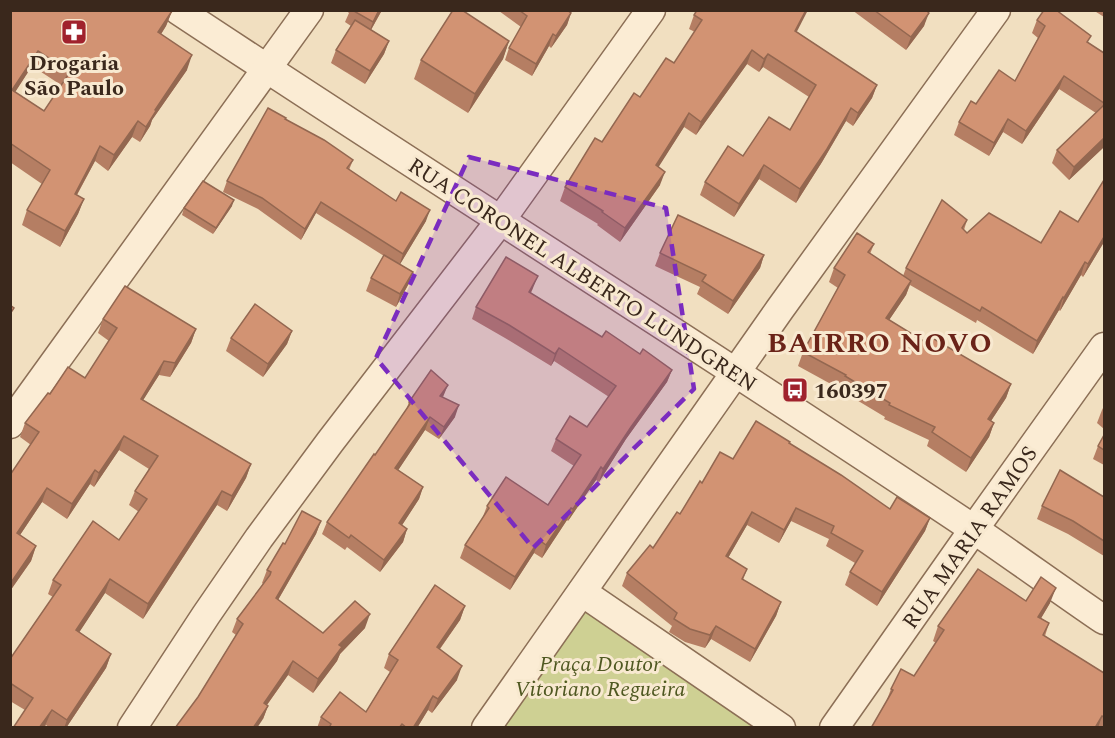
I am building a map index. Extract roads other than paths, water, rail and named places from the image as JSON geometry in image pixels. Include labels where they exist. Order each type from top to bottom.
[{"type":"street","name":"RUA CORONEL ALBERTO LUNDGREN","points":[[178,10],[974,529],[1104,620]]},
{"type":"street","points":[[10,424],[309,10]]},
{"type":"street","points":[[132,728],[266,529],[500,221],[651,10]]},
{"type":"street","points":[[486,728],[842,221],[996,10]]},
{"type":"street","name":"RUA MARIA RAMOS","points":[[834,728],[1104,347]]},
{"type":"street","points":[[582,592],[781,728]]},
{"type":"place","name":"Drogaria São Paulo","points":[[74,32]]},
{"type":"place","name":"160397","points":[[795,390]]},
{"type":"district","name":"BAIRRO NOVO","points":[[880,342]]},
{"type":"park label","name":"Praça Doutor Vitoriano Regueira","points":[[600,676]]}]
